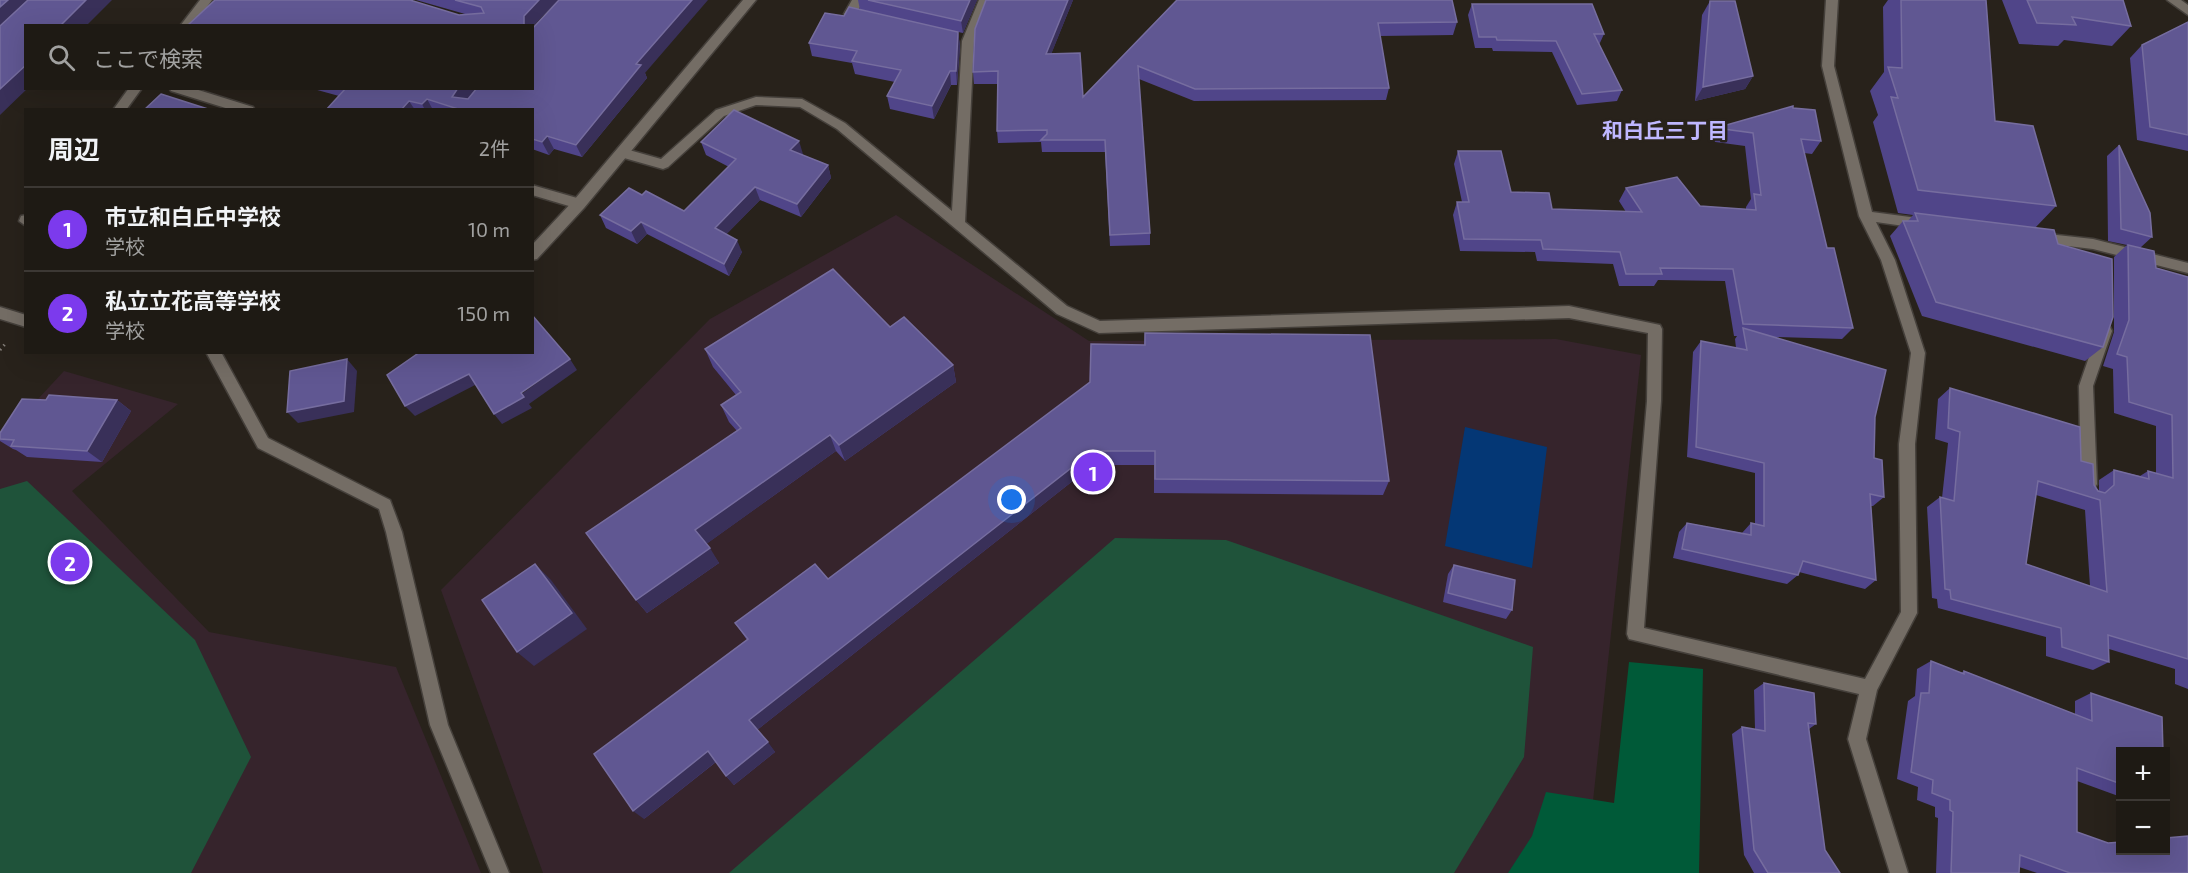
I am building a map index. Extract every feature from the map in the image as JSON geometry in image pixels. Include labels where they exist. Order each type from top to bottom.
[{"type":"street","points":[[188,24],[206,0]]},
{"type":"street","points":[[534,253],[579,204],[750,0]]},
{"type":"street","points":[[858,0],[850,14],[872,19]]},
{"type":"street","points":[[958,224],[966,108],[963,39],[986,0]]},
{"type":"street","points":[[1832,0],[1828,66],[1866,216],[1888,260],[1918,353],[1907,444],[1909,613],[1869,688],[1857,739],[1899,873]]},
{"type":"street","points":[[2173,0],[2188,11]]},
{"type":"street","points":[[121,108],[134,90]]},
{"type":"street","points":[[182,90],[242,108]]},
{"type":"street","points":[[622,153],[663,164],[720,113],[756,101],[802,103],[841,126],[1062,310],[1099,327],[1569,312],[1655,329],[1654,401],[1635,634],[1869,688]]},
{"type":"street","points":[[534,191],[579,204]]},
{"type":"street","points":[[1866,216],[1934,225]]},
{"type":"street","points":[[2025,236],[2188,268]]},
{"type":"street","points":[[1,315],[24,321]]},
{"type":"street","points":[[2089,494],[2086,386],[2105,332],[2105,321]]},
{"type":"street","points":[[214,354],[263,443],[385,505],[394,532],[440,725],[500,873]]},
{"type":"shaded area","points":[[896,215],[1089,341],[1556,339],[1641,355],[1593,801],[1544,873],[543,873],[441,590],[710,319]]},
{"type":"shaded area","points":[[64,371],[178,404],[72,491],[209,632],[396,667],[481,873],[0,873],[0,440]]},
{"type":"green space","points":[[27,481],[195,640],[251,757],[191,873],[0,873],[0,489]]},
{"type":"green space","points":[[1115,538],[1226,540],[1533,647],[1524,757],[1454,873],[729,873]]},
{"type":"green space","points":[[1629,662],[1703,669],[1699,873],[1508,873],[1532,836],[1546,792],[1614,803]]},
{"type":"water","points":[[1465,427],[1547,447],[1532,568],[1445,546]]},
{"type":"building","points":[[0,0],[8,0],[0,7]]},
{"type":"building","points":[[28,0],[86,0],[62,24],[24,24],[24,67],[0,89],[0,26]]},
{"type":"building","points":[[215,0],[410,0],[459,15],[484,13],[481,7],[455,0],[539,0],[524,16],[524,24],[189,24]]},
{"type":"building","points":[[559,0],[692,0],[636,64],[641,65],[576,145],[547,136],[542,142],[534,140],[534,108],[455,108],[427,99],[422,104],[409,101],[403,108],[328,108],[344,90],[457,90],[452,97],[468,99],[475,90],[534,90],[534,27]]},
{"type":"building","points":[[868,0],[970,0],[961,21]]},
{"type":"building","points":[[986,0],[1068,0],[1046,54],[1080,53],[1083,97],[1177,0],[1452,0],[1457,22],[1378,23],[1389,88],[1195,89],[1138,66],[1150,233],[1110,235],[1105,140],[1041,140],[1047,134],[1047,130],[997,131],[998,71],[973,72],[975,29]]},
{"type":"building","points":[[1901,0],[1986,0],[1995,121],[2033,126],[2056,206],[1918,190],[1891,97],[1898,98],[1888,67],[1902,68]]},
{"type":"building","points":[[2027,0],[2123,0],[2131,26],[2072,17],[2076,25],[2037,23]]},
{"type":"building","points":[[1710,1],[1735,1],[1753,76],[1703,87]]},
{"type":"building","points":[[1472,4],[1592,4],[1604,34],[1594,34],[1622,90],[1582,94],[1556,41],[1497,40],[1496,37],[1479,37]]},
{"type":"building","points":[[849,7],[958,32],[956,71],[950,71],[932,106],[887,96],[901,70],[852,61],[857,51],[809,43],[825,13],[844,16]]},
{"type":"building","points":[[2188,22],[2188,135],[2150,127],[2142,45]]},
{"type":"building","points":[[161,94],[205,108],[146,108]]},
{"type":"building","points":[[1793,106],[1793,108],[1815,110],[1821,141],[1801,139],[1827,248],[1834,248],[1853,328],[1743,324],[1733,269],[1660,268],[1662,274],[1626,274],[1620,252],[1543,249],[1541,240],[1464,239],[1457,202],[1469,202],[1458,151],[1501,151],[1511,192],[1549,193],[1552,209],[1642,212],[1626,188],[1677,177],[1700,206],[1756,210],[1754,194],[1761,195],[1753,133],[1716,128]]},
{"type":"building","points":[[734,110],[799,141],[790,150],[828,165],[797,204],[755,187],[715,228],[737,240],[724,264],[641,222],[631,231],[600,215],[629,188],[642,195],[646,191],[684,211],[736,159],[701,142]]},
{"type":"building","points":[[2119,145],[2150,213],[2152,237],[2121,229]]},
{"type":"building","points":[[1915,213],[2054,230],[2058,244],[2112,259],[2113,317],[2103,347],[1936,302],[1903,221],[1918,221]]},
{"type":"building","points":[[2128,245],[2154,251],[2156,268],[2188,277],[2188,659],[2108,635],[2109,662],[2062,647],[2061,628],[1951,599],[1950,590],[1945,589],[1940,497],[1954,501],[1960,432],[1948,428],[1950,388],[2080,427],[2081,461],[2093,464],[2094,485],[2098,491],[2105,493],[2114,485],[2114,470],[2149,479],[2148,471],[2173,478],[2172,415],[2129,402],[2127,357],[2117,354],[2129,320]],"holes":[[[2038,481],[2100,500],[2107,592],[2026,564]]]},
{"type":"building","points":[[833,269],[890,327],[904,317],[953,365],[839,445],[830,435],[695,530],[710,548],[636,600],[586,533],[741,428],[721,405],[741,392],[705,349]]},
{"type":"building","points":[[534,317],[570,359],[521,393],[524,397],[494,414],[469,374],[405,406],[387,375],[417,354],[534,354]]},
{"type":"building","points":[[1743,328],[1886,370],[1875,417],[1874,458],[1882,460],[1884,497],[1870,494],[1876,580],[1803,561],[1798,575],[1682,549],[1687,523],[1751,535],[1751,523],[1764,526],[1764,463],[1696,447],[1701,341],[1747,350]]},
{"type":"building","points":[[1145,333],[1370,335],[1389,481],[1155,479],[1155,451],[1093,451],[749,720],[768,742],[726,776],[708,751],[633,811],[594,754],[748,639],[735,623],[815,564],[828,579],[1090,382],[1091,344],[1145,345]]},
{"type":"building","points":[[347,359],[344,401],[287,412],[290,371]]},
{"type":"building","points":[[49,395],[117,400],[87,451],[11,446],[14,440],[0,439],[0,433],[22,399],[46,400]]},
{"type":"building","points":[[535,564],[572,613],[517,652],[482,600]]},
{"type":"building","points":[[1454,565],[1515,580],[1512,610],[1448,593]]},
{"type":"building","points":[[1931,661],[1964,674],[1964,671],[2092,721],[2091,693],[2162,717],[2163,747],[2116,747],[2116,782],[2077,768],[2077,832],[2108,843],[2116,842],[2116,855],[2170,855],[2170,838],[2188,836],[2188,873],[2070,873],[2020,855],[2019,873],[1951,873],[1953,812],[1950,810],[1950,800],[1932,793],[1933,780],[1911,772],[1921,693],[1929,693]]},
{"type":"building","points":[[1764,683],[1814,693],[1816,724],[1808,723],[1825,850],[1840,873],[1768,873],[1754,850],[1742,727],[1765,731]]},
{"type":"place","name":"市立和白丘中学校","points":[[1093,472]]},
{"type":"place","name":"私立立花高等学校","points":[[70,562]]},
{"type":"district","name":"和白丘三丁目","points":[[1665,131]]}]
